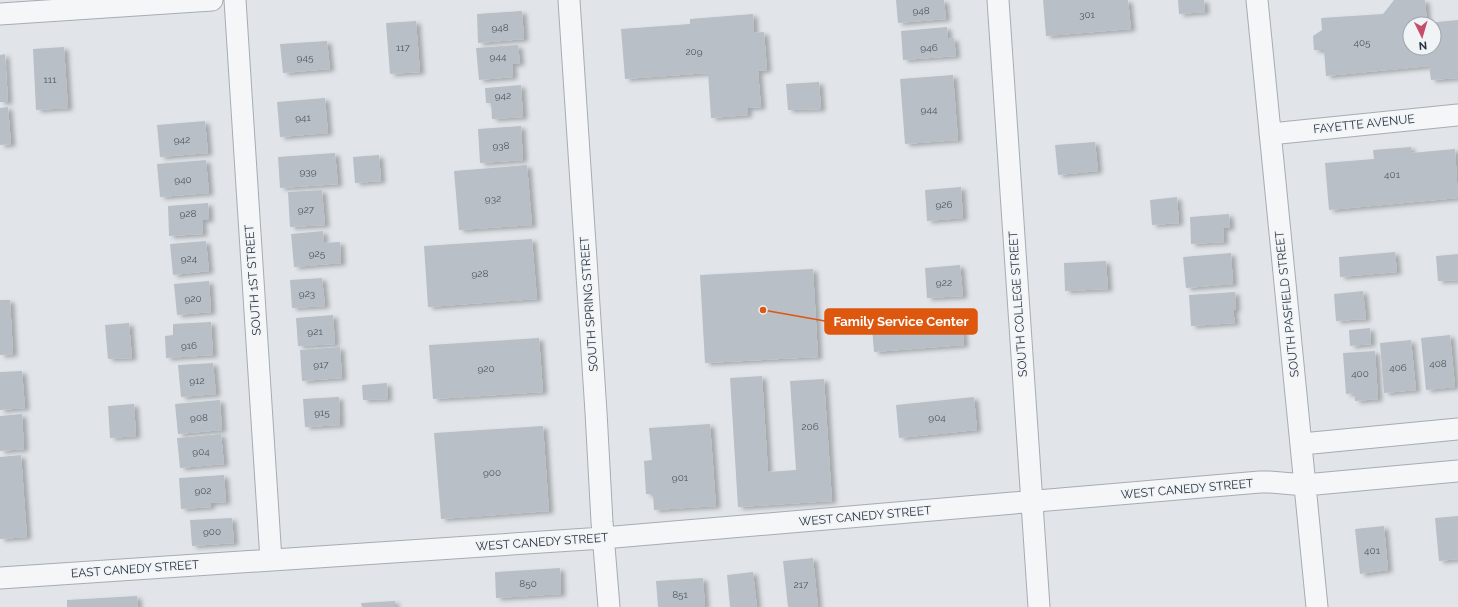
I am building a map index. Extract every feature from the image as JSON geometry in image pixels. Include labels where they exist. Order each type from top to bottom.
[{"type":"street","points":[[0,14],[212,0]]},
{"type":"street","name":"SOUTH 1ST STREET","points":[[235,0],[270,560]]},
{"type":"street","name":"SOUTH SPRING STREET","points":[[568,0],[603,538],[609,607]]},
{"type":"street","name":"SOUTH COLLEGE STREET","points":[[998,0],[1039,607]]},
{"type":"street","name":"SOUTH PASFIELD STREET","points":[[1257,0],[1317,607]]},
{"type":"street","name":"FAYETTE AVENUE","points":[[1270,134],[1458,115]]},
{"type":"street","points":[[1302,444],[1458,429]]},
{"type":"street","name":"WEST CANEDY STREET","points":[[270,560],[603,538],[1260,482],[1305,486],[1458,471]]},
{"type":"street","name":"EAST CANEDY STREET","points":[[0,578],[270,560]]},
{"type":"building","points":[[896,0],[944,0],[946,19],[898,23]]},
{"type":"building","points":[[1043,0],[1128,0],[1131,29],[1046,36]]},
{"type":"building","points":[[1178,0],[1204,0],[1205,12],[1179,14]]},
{"type":"building","points":[[1394,0],[1425,0],[1426,16],[1402,16],[1402,56],[1442,56],[1442,22],[1458,20],[1458,78],[1431,80],[1429,66],[1326,76],[1324,50],[1314,50],[1313,36],[1322,30],[1321,18],[1383,14]]},
{"type":"building","points":[[522,11],[524,39],[478,43],[477,14]]},
{"type":"building","points":[[753,14],[754,33],[764,32],[767,70],[758,71],[761,107],[747,108],[748,115],[711,118],[708,73],[625,79],[621,29],[690,24],[690,19]]},
{"type":"building","points":[[416,21],[420,72],[390,74],[386,23]]},
{"type":"building","points":[[947,27],[948,39],[954,38],[956,56],[903,60],[901,31]]},
{"type":"building","points":[[327,41],[330,69],[283,73],[280,44]]},
{"type":"building","points":[[518,45],[520,63],[512,64],[513,77],[479,80],[476,48]]},
{"type":"building","points":[[64,47],[68,108],[36,110],[33,49]]},
{"type":"building","points":[[5,54],[8,102],[0,102],[0,55]]},
{"type":"building","points":[[953,75],[958,140],[905,144],[900,79]]},
{"type":"building","points":[[819,82],[821,109],[788,110],[786,84]]},
{"type":"building","points":[[521,85],[523,117],[492,119],[491,103],[486,103],[485,88]]},
{"type":"building","points":[[325,98],[328,133],[280,137],[277,102]]},
{"type":"building","points":[[8,107],[11,144],[0,145],[0,108]]},
{"type":"building","points":[[205,121],[208,153],[160,157],[157,125]]},
{"type":"building","points":[[521,126],[523,160],[480,163],[478,129]]},
{"type":"building","points":[[1095,142],[1098,171],[1058,175],[1055,145]]},
{"type":"building","points":[[1411,147],[1411,153],[1455,149],[1458,198],[1329,210],[1325,163],[1374,159],[1373,150]]},
{"type":"building","points":[[335,153],[338,184],[280,188],[278,157]]},
{"type":"building","points":[[379,155],[381,181],[355,183],[353,157]]},
{"type":"building","points":[[206,160],[209,193],[160,197],[157,164]]},
{"type":"building","points":[[527,165],[532,225],[459,230],[454,171]]},
{"type":"building","points":[[961,187],[963,218],[927,221],[925,190]]},
{"type":"building","points":[[322,190],[325,225],[290,227],[288,192]]},
{"type":"building","points":[[1177,197],[1179,223],[1152,225],[1150,200]]},
{"type":"building","points":[[208,203],[209,220],[202,220],[203,234],[169,236],[168,206]]},
{"type":"building","points":[[1229,214],[1230,228],[1223,228],[1224,242],[1191,244],[1190,217]]},
{"type":"building","points":[[323,231],[324,243],[340,242],[341,263],[294,267],[291,234]]},
{"type":"building","points":[[532,239],[537,299],[428,307],[424,246]]},
{"type":"building","points":[[206,241],[209,271],[173,275],[170,244]]},
{"type":"building","points":[[1395,252],[1397,272],[1340,277],[1339,257]]},
{"type":"building","points":[[1231,253],[1233,284],[1186,288],[1183,257]]},
{"type":"building","points":[[1458,254],[1458,280],[1438,281],[1436,256]]},
{"type":"building","points":[[1106,261],[1108,289],[1065,291],[1064,263]]},
{"type":"building","points":[[960,265],[963,296],[927,298],[925,268]]},
{"type":"building","points":[[813,269],[818,357],[705,363],[700,275]]},
{"type":"building","points":[[322,278],[325,306],[292,308],[290,280]]},
{"type":"building","points":[[209,281],[211,312],[177,315],[174,284]]},
{"type":"building","points":[[1363,291],[1366,319],[1336,321],[1334,294]]},
{"type":"building","points":[[1235,292],[1236,309],[1233,310],[1235,323],[1191,326],[1189,295]]},
{"type":"building","points":[[0,300],[10,300],[13,354],[0,355]]},
{"type":"building","points":[[333,315],[335,344],[298,346],[296,318]]},
{"type":"building","points":[[962,320],[964,345],[874,352],[872,328]]},
{"type":"building","points":[[211,322],[213,355],[166,358],[165,336],[173,335],[173,324]]},
{"type":"building","points":[[129,323],[132,358],[108,359],[105,325]]},
{"type":"building","points":[[1370,328],[1371,344],[1350,346],[1349,330]]},
{"type":"building","points":[[1450,335],[1455,387],[1426,390],[1421,338]]},
{"type":"building","points":[[539,338],[543,392],[433,399],[429,345]]},
{"type":"building","points":[[1411,340],[1416,390],[1384,393],[1380,343]]},
{"type":"building","points":[[340,347],[342,378],[302,381],[300,350]]},
{"type":"building","points":[[1375,351],[1378,399],[1355,401],[1355,393],[1346,394],[1343,353]]},
{"type":"building","points":[[213,363],[216,394],[181,397],[178,365]]},
{"type":"building","points":[[22,371],[25,408],[0,410],[0,372]]},
{"type":"building","points":[[762,376],[768,472],[796,470],[790,381],[824,379],[832,501],[738,507],[730,378]]},
{"type":"building","points":[[387,383],[388,399],[363,400],[362,385]]},
{"type":"building","points":[[339,397],[340,425],[305,427],[303,399]]},
{"type":"building","points":[[974,397],[977,430],[899,438],[896,405]]},
{"type":"building","points":[[220,400],[222,430],[178,434],[175,404]]},
{"type":"building","points":[[134,404],[136,436],[110,438],[108,406]]},
{"type":"building","points":[[22,414],[24,449],[0,451],[0,416]]},
{"type":"building","points":[[710,424],[716,506],[654,510],[653,494],[646,494],[644,461],[652,460],[649,428]]},
{"type":"building","points":[[543,426],[549,511],[441,519],[434,433]]},
{"type":"building","points":[[221,434],[224,464],[180,468],[177,438]]},
{"type":"building","points":[[21,455],[27,537],[0,539],[0,457]]},
{"type":"building","points":[[224,475],[226,502],[210,503],[211,507],[181,509],[179,478]]},
{"type":"building","points":[[1458,516],[1458,559],[1439,561],[1435,518]]},
{"type":"building","points":[[232,518],[234,543],[192,546],[190,520]]},
{"type":"building","points":[[1384,526],[1388,570],[1360,574],[1355,529]]},
{"type":"building","points":[[813,558],[818,607],[788,607],[783,561]]},
{"type":"building","points":[[560,568],[561,594],[496,598],[495,572]]},
{"type":"building","points":[[753,572],[757,607],[730,607],[727,575]]},
{"type":"building","points":[[703,578],[705,607],[658,607],[656,581]]},
{"type":"building","points":[[137,596],[138,607],[67,607],[67,600]]},
{"type":"building","points":[[395,601],[395,607],[362,607],[361,603]]},
{"type":"place","name":"Family Service Center","points":[[763,310]]}]
